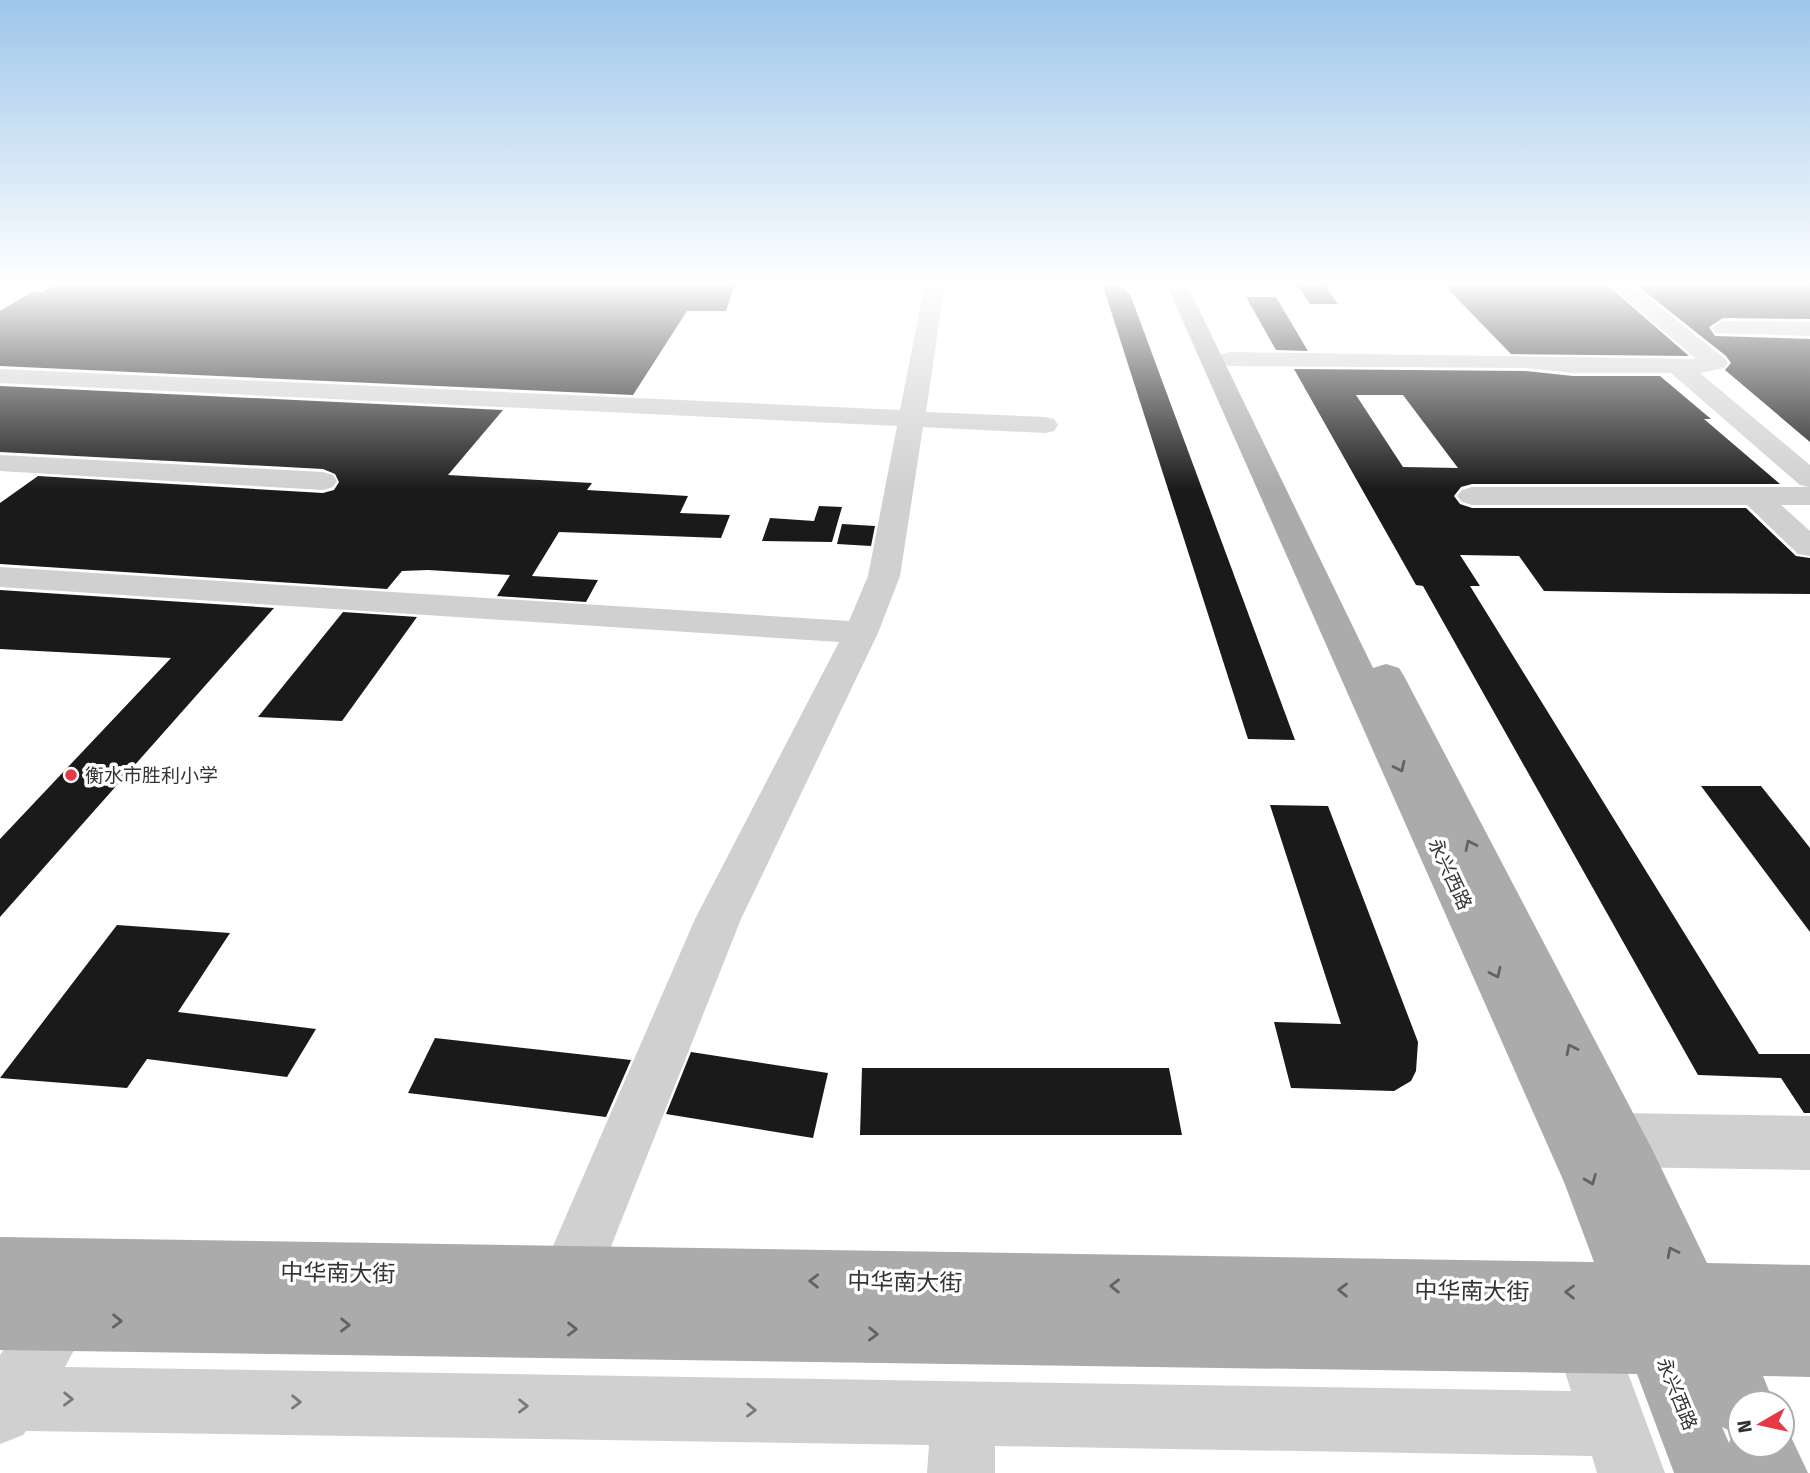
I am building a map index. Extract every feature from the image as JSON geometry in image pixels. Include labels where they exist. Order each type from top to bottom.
[{"type":"main road","name":"永兴西路","points":[[1207,352],[1588,1173],[1675,1319],[1731,1389]]},
{"type":"main road","name":"永兴西路","points":[[1226,352],[1617,1140],[1675,1319],[1709,1473]]},
{"type":"main road","name":"中华南大街","points":[[0,1267],[570,1276],[1675,1319],[1810,1346]]},
{"type":"main road","name":"中华南大街","points":[[29,1320],[1587,1344],[1675,1319],[1810,1295]]},
{"type":"street","points":[[570,1276],[718,919],[861,633],[884,576],[922,352]]},
{"type":"street","points":[[1230,359],[1526,361],[1573,366],[1677,366],[1716,363],[1702,352]]},
{"type":"street","points":[[1677,366],[1810,479]]},
{"type":"street","points":[[0,376],[1045,425]]},
{"type":"street","points":[[0,463],[323,481]]},
{"type":"street","points":[[1472,496],[1810,496]]},
{"type":"street","points":[[1755,496],[1809,547]]},
{"type":"street","points":[[0,577],[861,633]]},
{"type":"street","points":[[1617,1140],[1810,1143]]},
{"type":"street","points":[[29,1320],[3,1403],[962,1443],[1622,1449],[1587,1344]]},
{"type":"building","points":[[0,352],[661,352],[633,395],[0,366]]},
{"type":"building","points":[[1124,352],[1151,352],[1295,740],[1248,739]]},
{"type":"building","points":[[1509,352],[1684,352],[1689,356],[1511,354]]},
{"type":"building","points":[[1721,352],[1810,352],[1810,442],[1725,370],[1731,363]]},
{"type":"building","points":[[1294,369],[1526,371],[1573,376],[1660,376],[1711,419],[1704,419],[1780,484],[1472,484],[1461,487],[1454,496],[1460,504],[1472,508],[1746,508],[1796,556],[1810,558],[1810,594],[1669,593],[1544,591],[1519,556],[1460,555],[1480,586],[1470,586],[1759,1054],[1810,1054],[1810,1113],[1804,1113],[1781,1078],[1698,1075],[1423,586],[1416,585]],"holes":[[[1356,395],[1403,395],[1458,468],[1403,467]]]},
{"type":"building","points":[[0,386],[503,410],[448,475],[592,483],[587,490],[688,496],[680,513],[730,515],[721,538],[559,532],[532,576],[598,580],[586,602],[497,596],[510,575],[402,571],[387,589],[0,564],[0,503],[38,476],[323,493],[334,490],[339,482],[335,474],[323,469],[0,452]]},
{"type":"building","points":[[819,506],[842,507],[832,542],[762,541],[770,518],[814,521]]},
{"type":"building","points":[[842,524],[875,526],[871,546],[837,544]]},
{"type":"building","points":[[0,590],[274,608],[0,917],[0,839],[171,658],[0,649]]},
{"type":"building","points":[[343,612],[417,617],[342,721],[258,717]]},
{"type":"building","points":[[1701,786],[1761,786],[1810,848],[1810,932]]},
{"type":"building","points":[[1270,805],[1328,806],[1418,1042],[1416,1071],[1411,1081],[1394,1091],[1291,1088],[1274,1022],[1341,1024]]},
{"type":"building","points":[[117,925],[230,933],[178,1012],[316,1029],[287,1077],[147,1059],[127,1088],[0,1078]]},
{"type":"building","points":[[435,1038],[631,1060],[606,1117],[408,1093]]},
{"type":"building","points":[[691,1052],[828,1073],[813,1138],[666,1114]]},
{"type":"building","points":[[862,1068],[1169,1068],[1182,1135],[860,1135]]},
{"type":"place","name":"衡水市胜利小学","points":[[71,775]]}]
